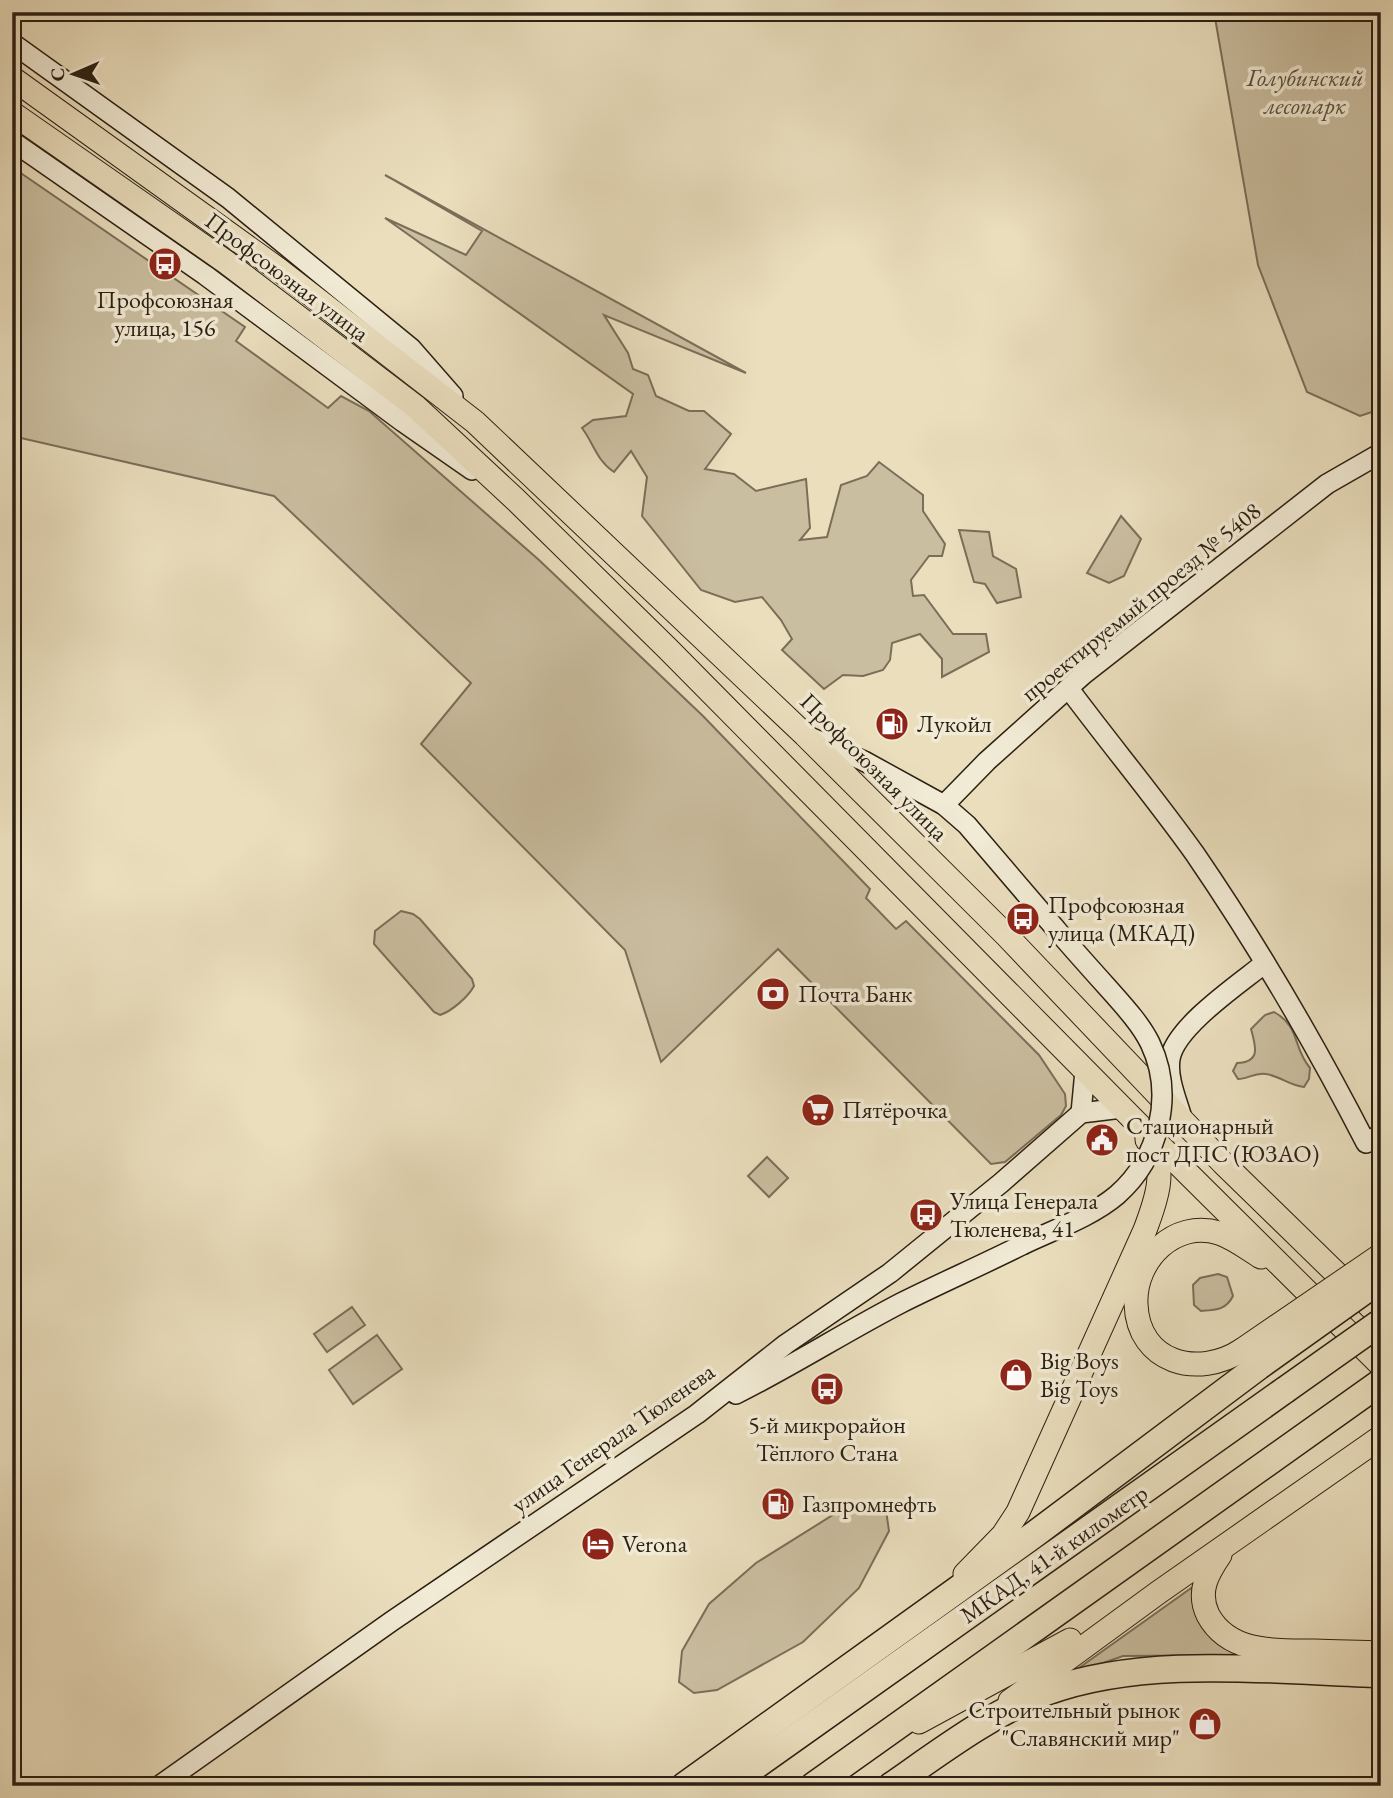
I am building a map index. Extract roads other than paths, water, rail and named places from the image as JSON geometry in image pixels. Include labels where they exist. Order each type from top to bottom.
[{"type":"highway","points":[[684,1786],[1035,1534],[1158,1440],[1251,1358],[1381,1279]]},
{"type":"highway","name":"МКАД, 41-й километр","points":[[727,1786],[1381,1319]]},
{"type":"highway","name":"МКАД, 41-й километр","points":[[813,1786],[1381,1382]]},
{"type":"highway","points":[[891,1786],[980,1725],[1044,1693],[1101,1677],[1211,1669],[1381,1674]]},
{"type":"main road","name":"Профсоюзная улица","points":[[12,78],[278,269],[475,422],[805,735],[1006,935],[1223,1163],[1381,1319]]},
{"type":"main road","name":"Профсоюзная улица","points":[[12,113],[226,262],[415,407],[516,500],[667,648],[1129,1115]]},
{"type":"main road","points":[[1129,1115],[1381,1365]]},
{"type":"main road","points":[[930,1609],[1003,1535],[1018,1512],[1145,1230],[1153,1209],[1160,1167],[1157,1155],[1129,1115]]},
{"type":"main road","points":[[1291,1275],[1230,1238],[1210,1231],[1189,1231],[1169,1239],[1153,1253],[1136,1294],[1137,1315],[1145,1335],[1159,1352],[1178,1363],[1200,1366],[1251,1358],[1327,1293],[1381,1255]]},
{"type":"main road","points":[[980,1725],[1054,1667],[1381,1437]]},
{"type":"main road","points":[[1226,1546],[1207,1574],[1202,1591],[1204,1606],[1213,1624],[1228,1638],[1246,1646],[1266,1650],[1381,1653]]},
{"type":"main road","points":[[849,1760],[1159,1592]]},
{"type":"street","name":"Профсоюзная улица","points":[[12,43],[228,198],[411,348],[475,422]]},
{"type":"street","name":"Профсоюзная улица","points":[[12,141],[205,275],[403,422],[516,500]]},
{"type":"street","name":"проектируемый проезд № 5408","points":[[944,805],[987,761],[1069,689],[1212,572],[1327,484],[1381,453]]},
{"type":"street","points":[[1069,689],[1194,854],[1265,963],[1341,1095],[1373,1139]]},
{"type":"street","points":[[697,1414],[786,1369],[843,1334],[902,1303],[1095,1209],[1116,1196],[1136,1175],[1150,1152],[1161,1115],[1162,1093],[1158,1069],[1151,1044],[1136,1021],[967,825],[944,805],[885,771],[805,735]]},
{"type":"street","points":[[1182,1118],[1171,1078],[1170,1061],[1175,1044],[1190,1025],[1265,963]]},
{"type":"street","points":[[1085,1071],[1081,1113],[1129,1115]]},
{"type":"street","name":"улица Генерала Тюленева","points":[[159,1786],[401,1615],[697,1414],[786,1344],[890,1273],[1081,1113]]},
{"type":"place","name":"Профсоюзная улица, 156","points":[[165,264]]},
{"type":"place","name":"Лукойл","points":[[892,724]]},
{"type":"place","name":"Профсоюзная улица (МКАД)","points":[[1023,919]]},
{"type":"place","name":"Почта Банк","points":[[773,994]]},
{"type":"place","name":"Пятёрочка","points":[[818,1110]]},
{"type":"place","name":"Стационарный пост ДПС (ЮЗАО)","points":[[1102,1140]]},
{"type":"place","name":"Улица Генерала Тюленева, 41","points":[[926,1215]]},
{"type":"place","name":"Big Boys Big Toys","points":[[1016,1375]]},
{"type":"place","name":"5-й микрорайон Тёплого Стана","points":[[827,1389]]},
{"type":"place","name":"Газпромнефть","points":[[778,1504]]},
{"type":"place","name":"Verona","points":[[598,1544]]},
{"type":"place","name":"Строительный рынок \"Славянский мир\"","points":[[1205,1724]]},
{"type":"park label","name":"Голубинский лесопарк","points":[[1305,92]]}]
